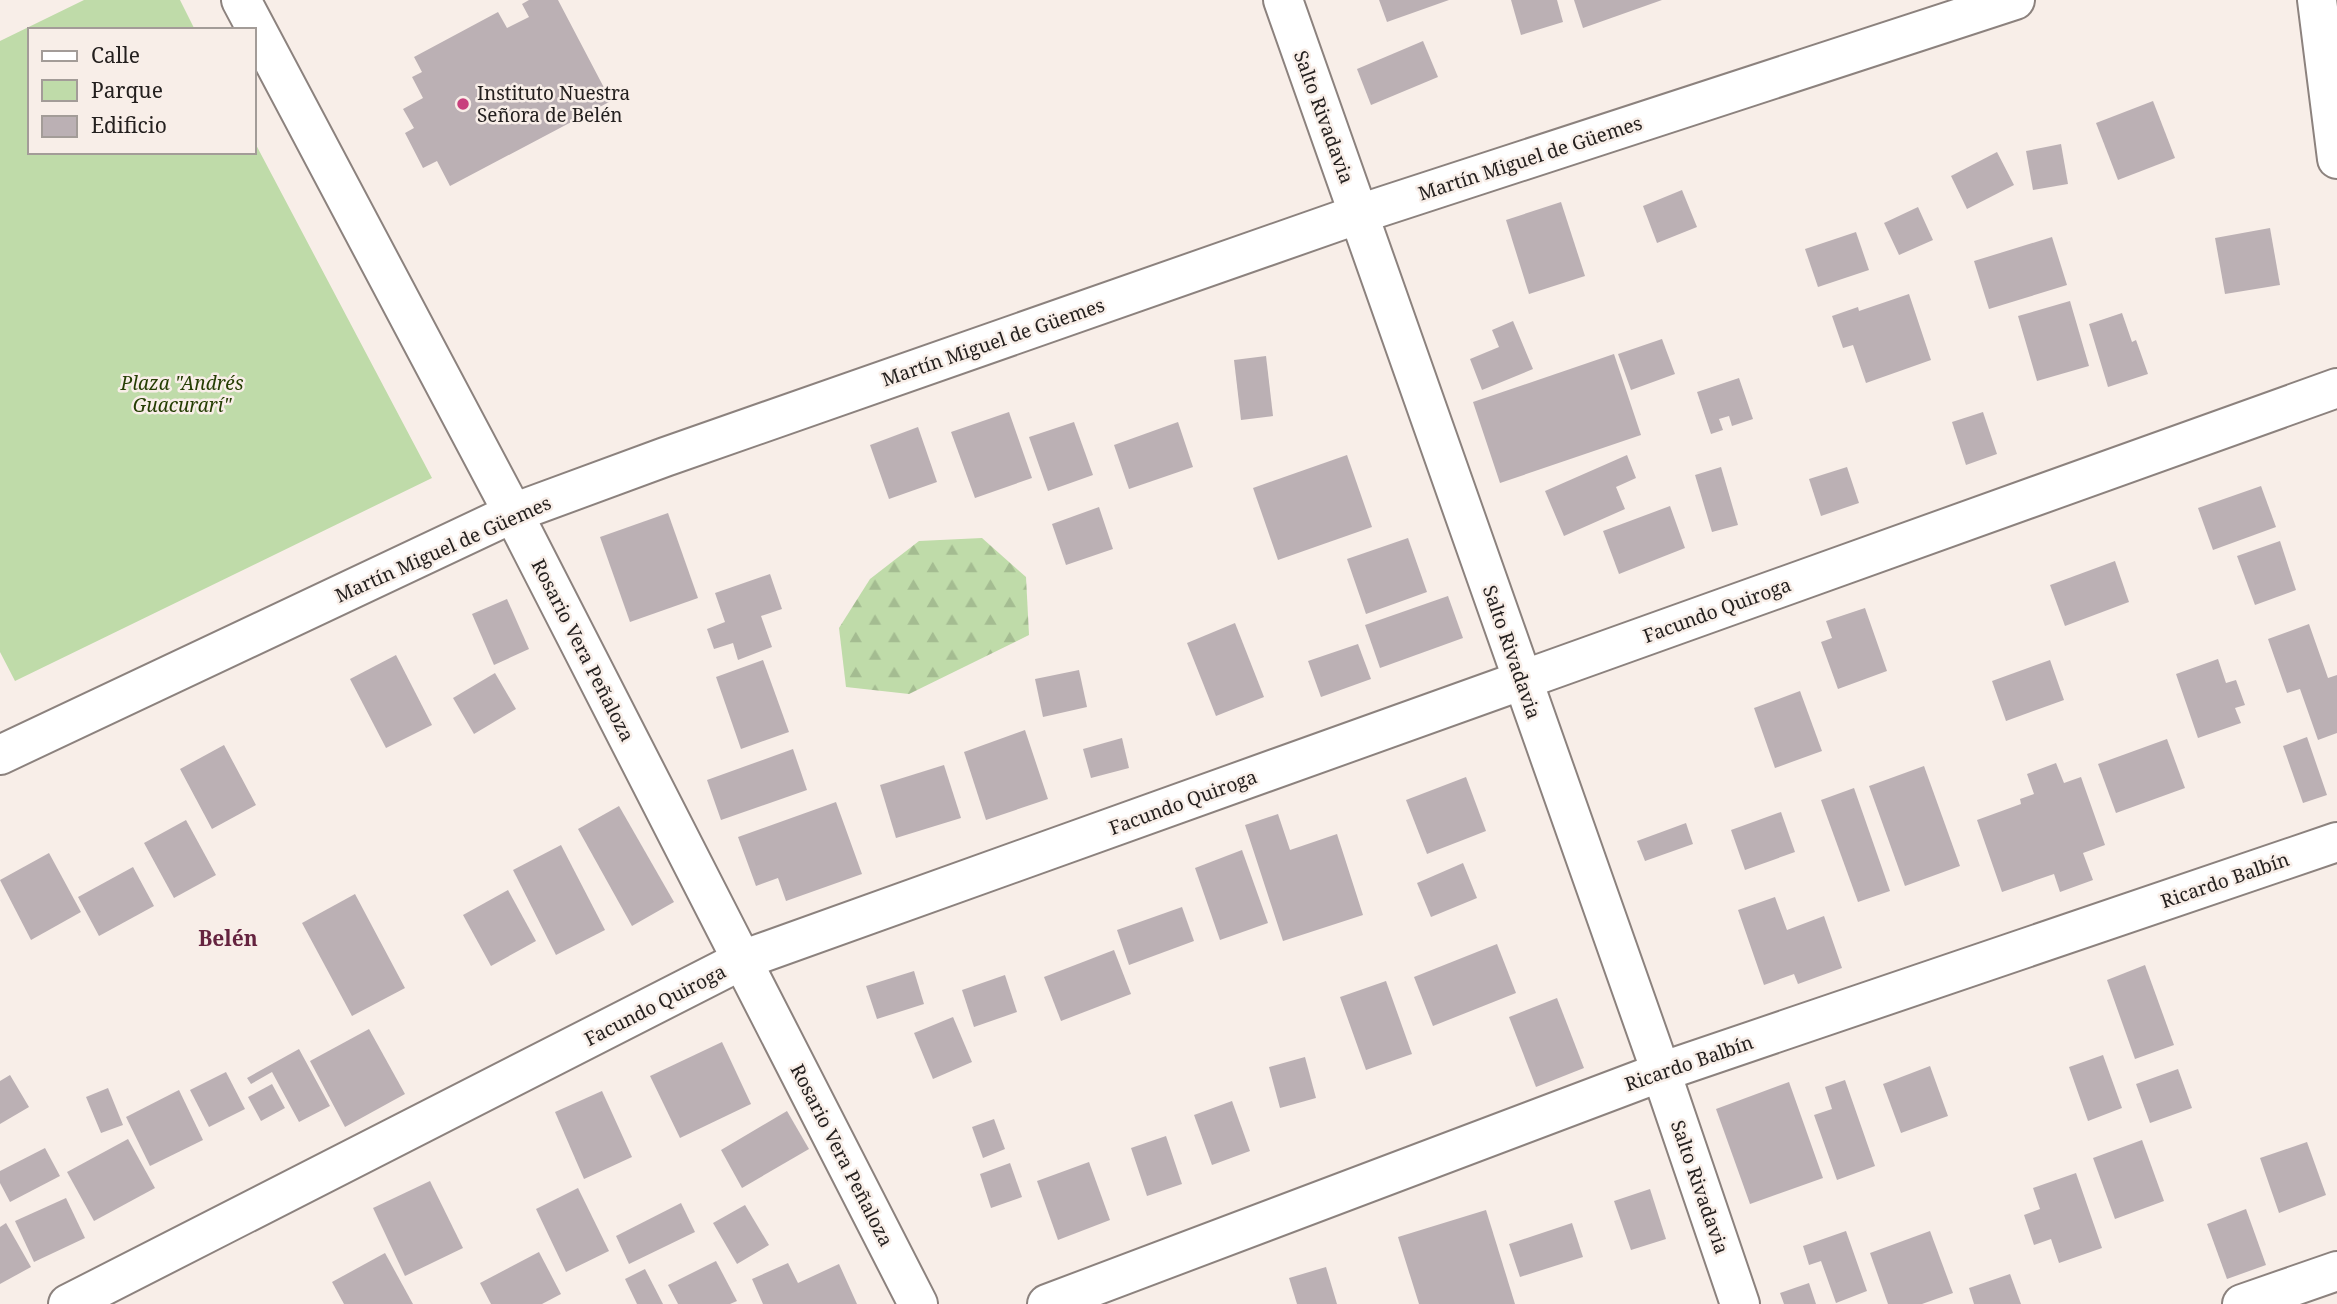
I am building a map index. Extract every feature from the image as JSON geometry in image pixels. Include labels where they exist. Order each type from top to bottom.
[{"type":"street","name":"Rosario Vera Peñaloza","points":[[241,0],[256,28]]},
{"type":"street","name":"Salto Rivadavia","points":[[1283,0],[1661,1072],[1740,1304]]},
{"type":"street","name":"Martín Miguel de Güemes","points":[[2,751],[513,513],[665,457],[1359,214],[2015,0]]},
{"type":"street","points":[[2317,0],[2337,159]]},
{"type":"street","name":"Rosario Vera Peñaloza","points":[[256,28],[513,513],[918,1304]]},
{"type":"street","name":"Facundo Quiroga","points":[[68,1304],[742,960],[2337,388]]},
{"type":"street","name":"Ricardo Balbín","points":[[1047,1304],[1661,1072],[2337,842]]},
{"type":"street","points":[[2242,1304],[2337,1271]]},
{"type":"green space","name":"Plaza \"Andrés Guacurarí\"","points":[[84,0],[180,0],[194,28],[28,28],[28,154],[256,154],[256,145],[432,478],[15,681],[0,652],[0,41]]},
{"type":"green space","points":[[982,538],[1026,577],[1029,635],[909,694],[846,687],[839,628],[870,579],[919,541]]},
{"type":"building","points":[[529,0],[558,0],[611,101],[450,186],[437,161],[423,168],[405,133],[414,128],[403,109],[423,98],[412,77],[422,72],[414,57],[498,12],[507,28],[529,17],[522,4]]},
{"type":"building","points":[[1379,0],[1449,0],[1387,22]]},
{"type":"building","points":[[1511,0],[1557,0],[1563,22],[1521,35]]},
{"type":"building","points":[[1574,0],[1662,0],[1583,28]]},
{"type":"building","points":[[1423,41],[1438,77],[1371,105],[1357,69]]},
{"type":"building","points":[[2153,101],[2175,158],[2118,180],[2096,123]]},
{"type":"building","points":[[2061,144],[2068,184],[2033,190],[2026,151]]},
{"type":"building","points":[[1997,152],[2014,185],[1967,209],[1951,176]]},
{"type":"building","points":[[1682,190],[1697,227],[1657,243],[1643,206]]},
{"type":"building","points":[[1561,202],[1585,276],[1529,294],[1506,220]]},
{"type":"building","points":[[1918,207],[1933,240],[1899,255],[1884,223]]},
{"type":"building","points":[[2270,228],[2280,285],[2225,294],[2215,238]]},
{"type":"building","points":[[1856,232],[1869,270],[1818,287],[1805,249]]},
{"type":"building","points":[[2052,237],[2067,285],[1989,309],[1974,261]]},
{"type":"building","points":[[1909,294],[1931,360],[1866,383],[1853,345],[1843,348],[1832,316],[1858,307],[1859,311]]},
{"type":"building","points":[[2070,301],[2089,366],[2037,381],[2018,316]]},
{"type":"building","points":[[2122,313],[2132,342],[2136,340],[2148,374],[2108,387],[2089,324]]},
{"type":"building","points":[[1513,321],[1533,369],[1482,390],[1470,359],[1499,347],[1492,330]]},
{"type":"building","points":[[1662,339],[1675,374],[1631,390],[1618,354]]},
{"type":"building","points":[[1614,354],[1641,435],[1500,483],[1473,402]]},
{"type":"building","points":[[1266,356],[1273,416],[1241,420],[1234,360]]},
{"type":"building","points":[[1739,378],[1753,419],[1732,426],[1729,416],[1719,419],[1723,430],[1711,434],[1697,392]]},
{"type":"building","points":[[1009,412],[1032,478],[975,498],[951,432]]},
{"type":"building","points":[[1983,412],[1997,454],[1966,465],[1952,422]]},
{"type":"building","points":[[1074,422],[1093,475],[1048,491],[1029,437]]},
{"type":"building","points":[[1178,422],[1193,467],[1129,489],[1114,445]]},
{"type":"building","points":[[918,427],[937,482],[889,499],[870,445]]},
{"type":"building","points":[[1347,455],[1372,527],[1278,560],[1253,488]]},
{"type":"building","points":[[1627,455],[1636,478],[1616,487],[1625,509],[1564,536],[1545,491]]},
{"type":"building","points":[[1721,467],[1738,525],[1712,532],[1695,475]]},
{"type":"building","points":[[1847,467],[1859,503],[1821,516],[1809,479]]},
{"type":"building","points":[[2261,486],[2276,527],[2213,550],[2198,508]]},
{"type":"building","points":[[1670,506],[1685,548],[1619,574],[1603,531]]},
{"type":"building","points":[[1099,507],[1113,549],[1066,565],[1052,524]]},
{"type":"building","points":[[668,513],[698,598],[630,622],[600,537]]},
{"type":"building","points":[[1408,538],[1427,592],[1366,614],[1347,559]]},
{"type":"building","points":[[2280,541],[2296,590],[2255,605],[2237,556]]},
{"type":"building","points":[[2115,561],[2129,602],[2065,626],[2050,585]]},
{"type":"building","points":[[770,574],[782,609],[761,616],[772,647],[738,660],[733,643],[714,649],[707,629],[725,622],[715,593]]},
{"type":"building","points":[[1448,596],[1463,638],[1380,668],[1365,625]]},
{"type":"building","points":[[507,599],[529,649],[494,665],[472,614]]},
{"type":"building","points":[[1865,608],[1887,671],[1838,689],[1821,642],[1832,638],[1826,621]]},
{"type":"building","points":[[1235,623],[1264,697],[1216,716],[1187,643]]},
{"type":"building","points":[[2309,624],[2328,678],[2337,675],[2337,733],[2318,740],[2300,689],[2287,693],[2268,639]]},
{"type":"building","points":[[1358,644],[1371,679],[1321,697],[1308,661]]},
{"type":"building","points":[[396,655],[432,725],[386,748],[350,679]]},
{"type":"building","points":[[2218,659],[2226,683],[2236,680],[2245,705],[2235,708],[2241,723],[2198,738],[2176,674]]},
{"type":"building","points":[[763,660],[789,732],[741,749],[716,677]]},
{"type":"building","points":[[2050,660],[2064,700],[2006,721],[1992,681]]},
{"type":"building","points":[[1079,670],[1087,707],[1043,717],[1035,679]]},
{"type":"building","points":[[495,673],[516,709],[474,734],[453,698]]},
{"type":"building","points":[[1800,691],[1822,751],[1775,768],[1754,708]]},
{"type":"building","points":[[1025,730],[1048,799],[986,820],[964,752]]},
{"type":"building","points":[[2307,737],[2327,795],[2303,803],[2283,746]]},
{"type":"building","points":[[1122,738],[1129,768],[1091,778],[1083,749]]},
{"type":"building","points":[[2167,739],[2185,788],[2116,813],[2098,764]]},
{"type":"building","points":[[224,745],[256,805],[212,829],[180,769]]},
{"type":"building","points":[[793,749],[807,790],[721,820],[707,780]]},
{"type":"building","points":[[2056,763],[2064,783],[2081,777],[2105,845],[2083,853],[2093,880],[2060,892],[2054,874],[2002,892],[1977,820],[2021,804],[2020,799],[2034,794],[2027,774]]},
{"type":"building","points":[[944,765],[961,818],[896,838],[880,785]]},
{"type":"building","points":[[1924,766],[1960,866],[1905,886],[1869,786]]},
{"type":"building","points":[[1466,777],[1486,831],[1427,854],[1406,800]]},
{"type":"building","points":[[1854,788],[1890,891],[1858,902],[1821,800]]},
{"type":"building","points":[[836,802],[862,874],[786,901],[778,878],[756,886],[738,837]]},
{"type":"building","points":[[619,806],[674,902],[632,926],[578,829]]},
{"type":"building","points":[[1781,812],[1795,852],[1745,870],[1731,830]]},
{"type":"building","points":[[1278,814],[1290,850],[1337,834],[1363,915],[1283,941],[1245,825]]},
{"type":"building","points":[[186,820],[216,875],[174,898],[144,843]]},
{"type":"building","points":[[1686,823],[1693,844],[1645,861],[1637,841]]},
{"type":"building","points":[[561,845],[605,930],[556,955],[513,870]]},
{"type":"building","points":[[1242,850],[1268,923],[1220,940],[1195,868]]},
{"type":"building","points":[[49,853],[81,912],[31,940],[0,880]]},
{"type":"building","points":[[1463,863],[1477,898],[1431,917],[1417,883]]},
{"type":"building","points":[[133,867],[154,906],[99,936],[78,897]]},
{"type":"building","points":[[508,890],[536,941],[491,966],[463,915]]},
{"type":"building","points":[[355,894],[405,988],[352,1016],[302,923]]},
{"type":"building","points":[[1775,897],[1787,930],[1824,916],[1842,968],[1798,984],[1794,974],[1764,985],[1738,910]]},
{"type":"building","points":[[1182,907],[1194,941],[1129,965],[1117,930]]},
{"type":"building","points":[[1497,944],[1516,993],[1433,1026],[1414,977]]},
{"type":"building","points":[[1114,950],[1131,994],[1061,1021],[1044,977]]},
{"type":"building","points":[[2145,965],[2174,1045],[2135,1059],[2107,980]]},
{"type":"building","points":[[914,971],[924,1004],[877,1019],[866,986]]},
{"type":"building","points":[[1005,975],[1017,1012],[974,1027],[962,990]]},
{"type":"building","points":[[1386,981],[1412,1054],[1366,1070],[1340,997]]},
{"type":"building","points":[[1557,998],[1584,1068],[1536,1087],[1509,1017]]},
{"type":"building","points":[[953,1017],[972,1062],[933,1079],[914,1033]]},
{"type":"building","points":[[369,1029],[405,1094],[345,1127],[310,1061]]},
{"type":"building","points":[[722,1042],[751,1104],[680,1138],[650,1076]]},
{"type":"building","points":[[299,1049],[330,1106],[299,1122],[272,1072],[251,1084],[247,1078]]},
{"type":"building","points":[[2103,1055],[2122,1108],[2088,1121],[2069,1067]]},
{"type":"building","points":[[1305,1057],[1316,1098],[1280,1108],[1269,1067]]},
{"type":"building","points":[[1930,1066],[1948,1116],[1901,1133],[1883,1084]]},
{"type":"building","points":[[2178,1069],[2192,1108],[2150,1123],[2136,1084]]},
{"type":"building","points":[[226,1072],[245,1109],[209,1127],[190,1090]]},
{"type":"building","points":[[10,1075],[29,1107],[0,1124],[0,1081]]},
{"type":"building","points":[[1845,1080],[1875,1166],[1837,1180],[1814,1115],[1832,1109],[1825,1087]]},
{"type":"building","points":[[1789,1082],[1823,1178],[1750,1204],[1716,1109]]},
{"type":"building","points":[[272,1084],[285,1108],[261,1121],[248,1097]]},
{"type":"building","points":[[108,1088],[123,1125],[101,1133],[86,1097]]},
{"type":"building","points":[[179,1090],[203,1140],[150,1166],[126,1117]]},
{"type":"building","points":[[602,1091],[632,1157],[584,1179],[555,1112]]},
{"type":"building","points":[[1232,1101],[1250,1151],[1212,1165],[1194,1115]]},
{"type":"building","points":[[787,1111],[809,1149],[742,1188],[721,1150]]},
{"type":"building","points":[[994,1119],[1005,1149],[983,1158],[972,1127]]},
{"type":"building","points":[[1166,1136],[1182,1184],[1147,1196],[1131,1148]]},
{"type":"building","points":[[128,1139],[155,1188],[94,1221],[67,1172]]},
{"type":"building","points":[[2142,1140],[2164,1201],[2115,1219],[2093,1158]]},
{"type":"building","points":[[2307,1142],[2326,1195],[2279,1213],[2260,1158]]},
{"type":"building","points":[[45,1148],[60,1176],[10,1202],[0,1183],[0,1171]]},
{"type":"building","points":[[1089,1162],[1110,1220],[1058,1240],[1037,1181]]},
{"type":"building","points":[[1010,1163],[1022,1197],[991,1208],[980,1174]]},
{"type":"building","points":[[2076,1173],[2102,1248],[2059,1263],[2051,1239],[2034,1245],[2024,1215],[2040,1209],[2033,1188]]},
{"type":"building","points":[[430,1181],[463,1248],[405,1276],[373,1208]]},
{"type":"building","points":[[578,1188],[609,1251],[566,1272],[536,1209]]},
{"type":"building","points":[[1650,1189],[1666,1239],[1631,1250],[1614,1201]]},
{"type":"building","points":[[66,1198],[85,1238],[34,1262],[15,1221]]},
{"type":"building","points":[[681,1203],[695,1232],[629,1264],[616,1236]]},
{"type":"building","points":[[745,1205],[769,1245],[737,1264],[713,1223]]},
{"type":"building","points":[[2246,1209],[2266,1265],[2227,1279],[2207,1224]]},
{"type":"building","points":[[1486,1210],[1515,1304],[1419,1304],[1398,1237]]},
{"type":"building","points":[[6,1223],[31,1267],[0,1284],[0,1227]]},
{"type":"building","points":[[1572,1223],[1583,1257],[1520,1277],[1509,1244]]},
{"type":"building","points":[[1846,1231],[1867,1291],[1836,1303],[1821,1261],[1809,1265],[1803,1246]]},
{"type":"building","points":[[1930,1231],[1953,1293],[1922,1304],[1888,1304],[1870,1253]]},
{"type":"building","points":[[539,1252],[561,1294],[542,1304],[491,1304],[480,1283]]},
{"type":"building","points":[[385,1253],[413,1304],[344,1304],[332,1282]]},
{"type":"building","points":[[716,1261],[737,1301],[730,1304],[678,1304],[668,1285]]},
{"type":"building","points":[[788,1263],[798,1283],[839,1264],[857,1304],[763,1304],[752,1279]]},
{"type":"building","points":[[1326,1267],[1337,1304],[1297,1304],[1289,1278]]},
{"type":"building","points":[[645,1269],[663,1304],[637,1304],[625,1279]]},
{"type":"building","points":[[2010,1274],[2021,1304],[1974,1304],[1969,1288]]},
{"type":"building","points":[[1809,1283],[1816,1304],[1784,1304],[1780,1293]]},
{"type":"place","name":"Instituto Nuestra Señora de Belén","points":[[463,104]]},
{"type":"district","name":"Belén","points":[[228,938]]}]
